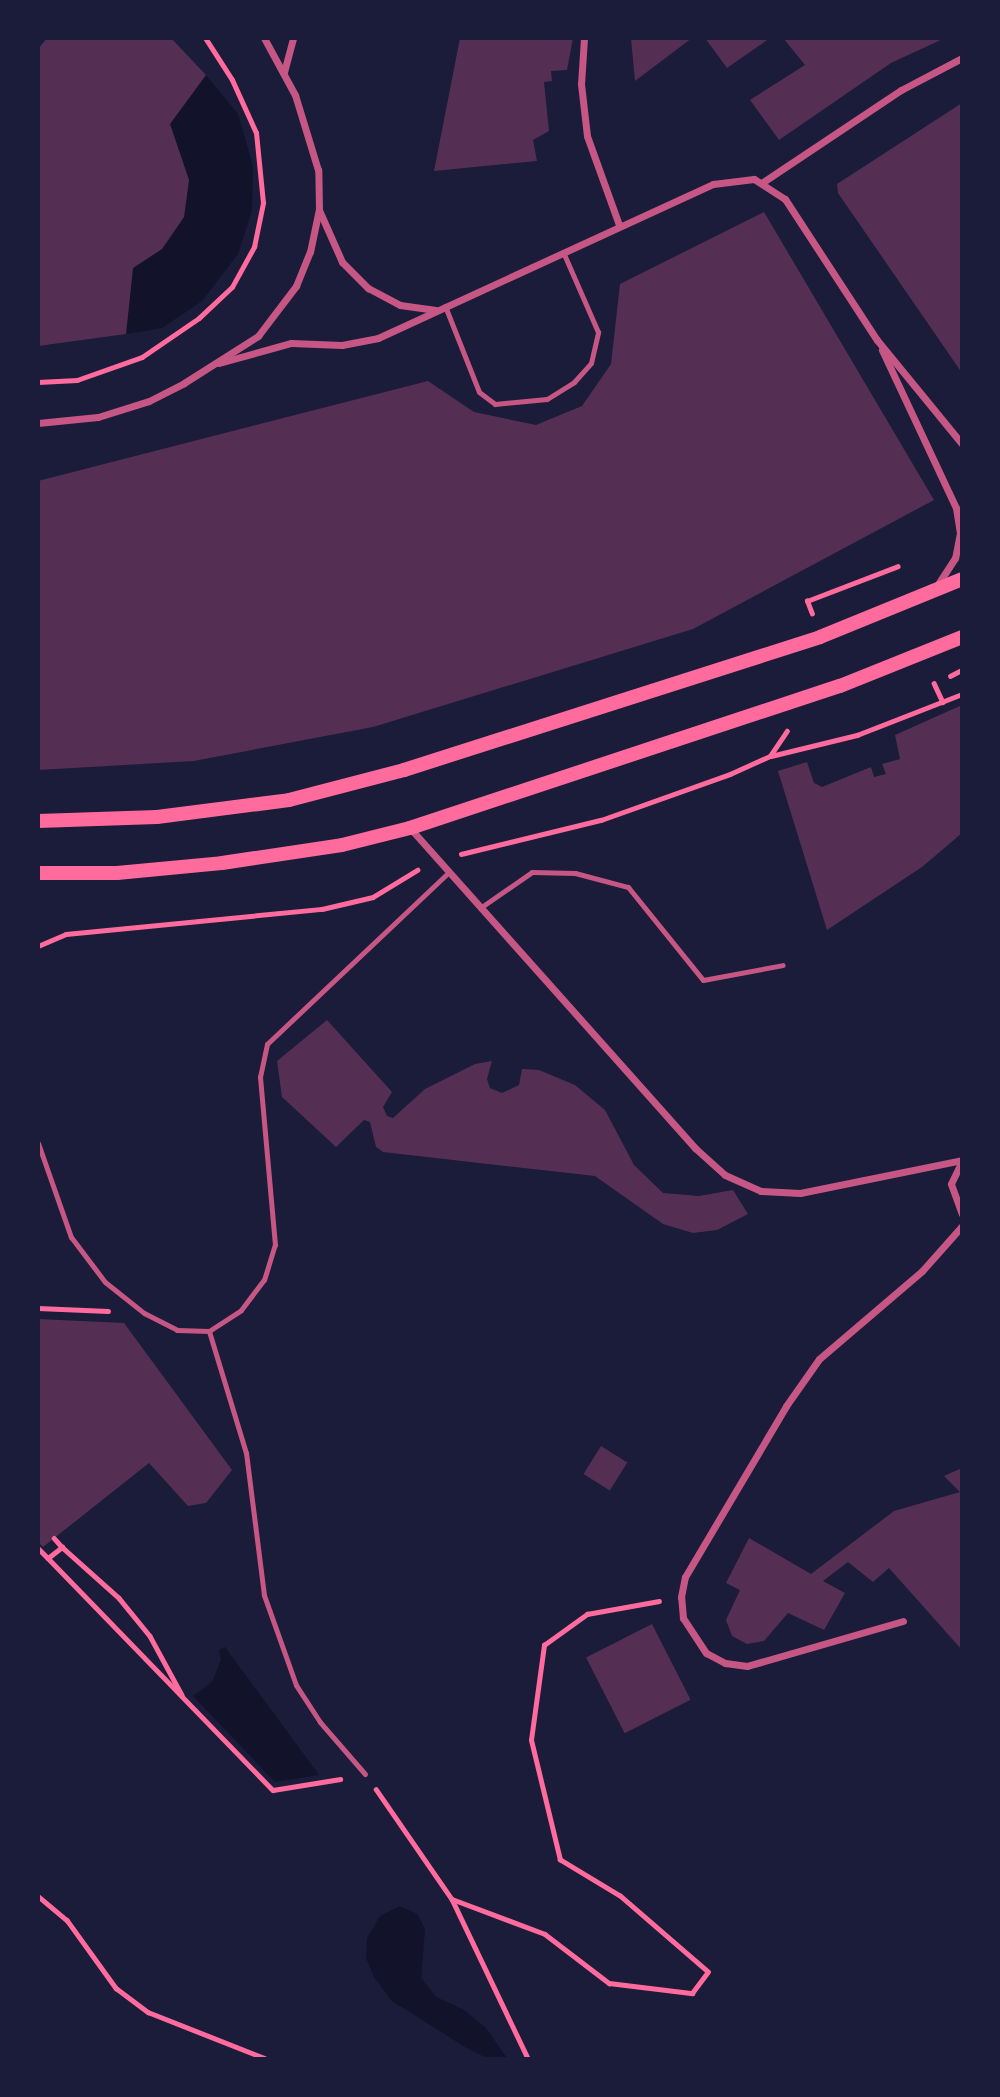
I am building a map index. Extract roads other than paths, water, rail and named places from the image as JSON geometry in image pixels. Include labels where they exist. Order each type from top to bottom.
[{"type":"main road","points":[[38,821],[157,817],[289,800],[404,770],[639,697],[923,597],[961,579]]},
{"type":"main road","points":[[38,873],[117,873],[222,863],[342,845],[410,828],[810,696],[961,637]]},
{"type":"street","points":[[38,423],[98,417],[149,401],[219,363],[258,335],[296,286],[310,252],[318,209],[318,170],[310,132],[284,72],[264,38]]},
{"type":"street","points":[[284,72],[293,38]]},
{"type":"street","points":[[584,38],[581,84],[587,136],[619,225]]},
{"type":"street","points":[[763,182],[901,90],[961,58]]},
{"type":"street","points":[[219,363],[291,343],[342,345],[367,341],[619,225],[720,181],[741,178],[763,182],[792,207],[877,340],[961,444]]},
{"type":"street","points":[[318,209],[342,262],[368,288],[400,305],[437,310]]},
{"type":"street","points":[[877,340],[956,508],[960,533],[955,558],[943,580],[923,597]]},
{"type":"street","points":[[410,828],[695,1148],[725,1175],[761,1191],[800,1193],[961,1161]]},
{"type":"street","points":[[961,1161],[951,1184],[961,1214]]},
{"type":"street","points":[[903,1621],[747,1666],[725,1663],[706,1653],[683,1618],[681,1597],[685,1577],[819,1359],[922,1271],[961,1226]]},
{"type":"lane","points":[[445,306],[479,393],[495,404],[547,399],[574,382],[592,363],[598,332],[563,252]]},
{"type":"lane","points":[[38,1143],[71,1237],[105,1282],[144,1313],[177,1330],[209,1331],[241,1310],[264,1280],[275,1245],[260,1077],[267,1044],[449,872]]},
{"type":"lane","points":[[481,908],[532,872],[575,873],[628,887],[703,980],[783,965]]},
{"type":"lane","points":[[209,1331],[251,1474],[255,1548],[264,1595],[291,1672],[320,1722],[365,1774]]}]
